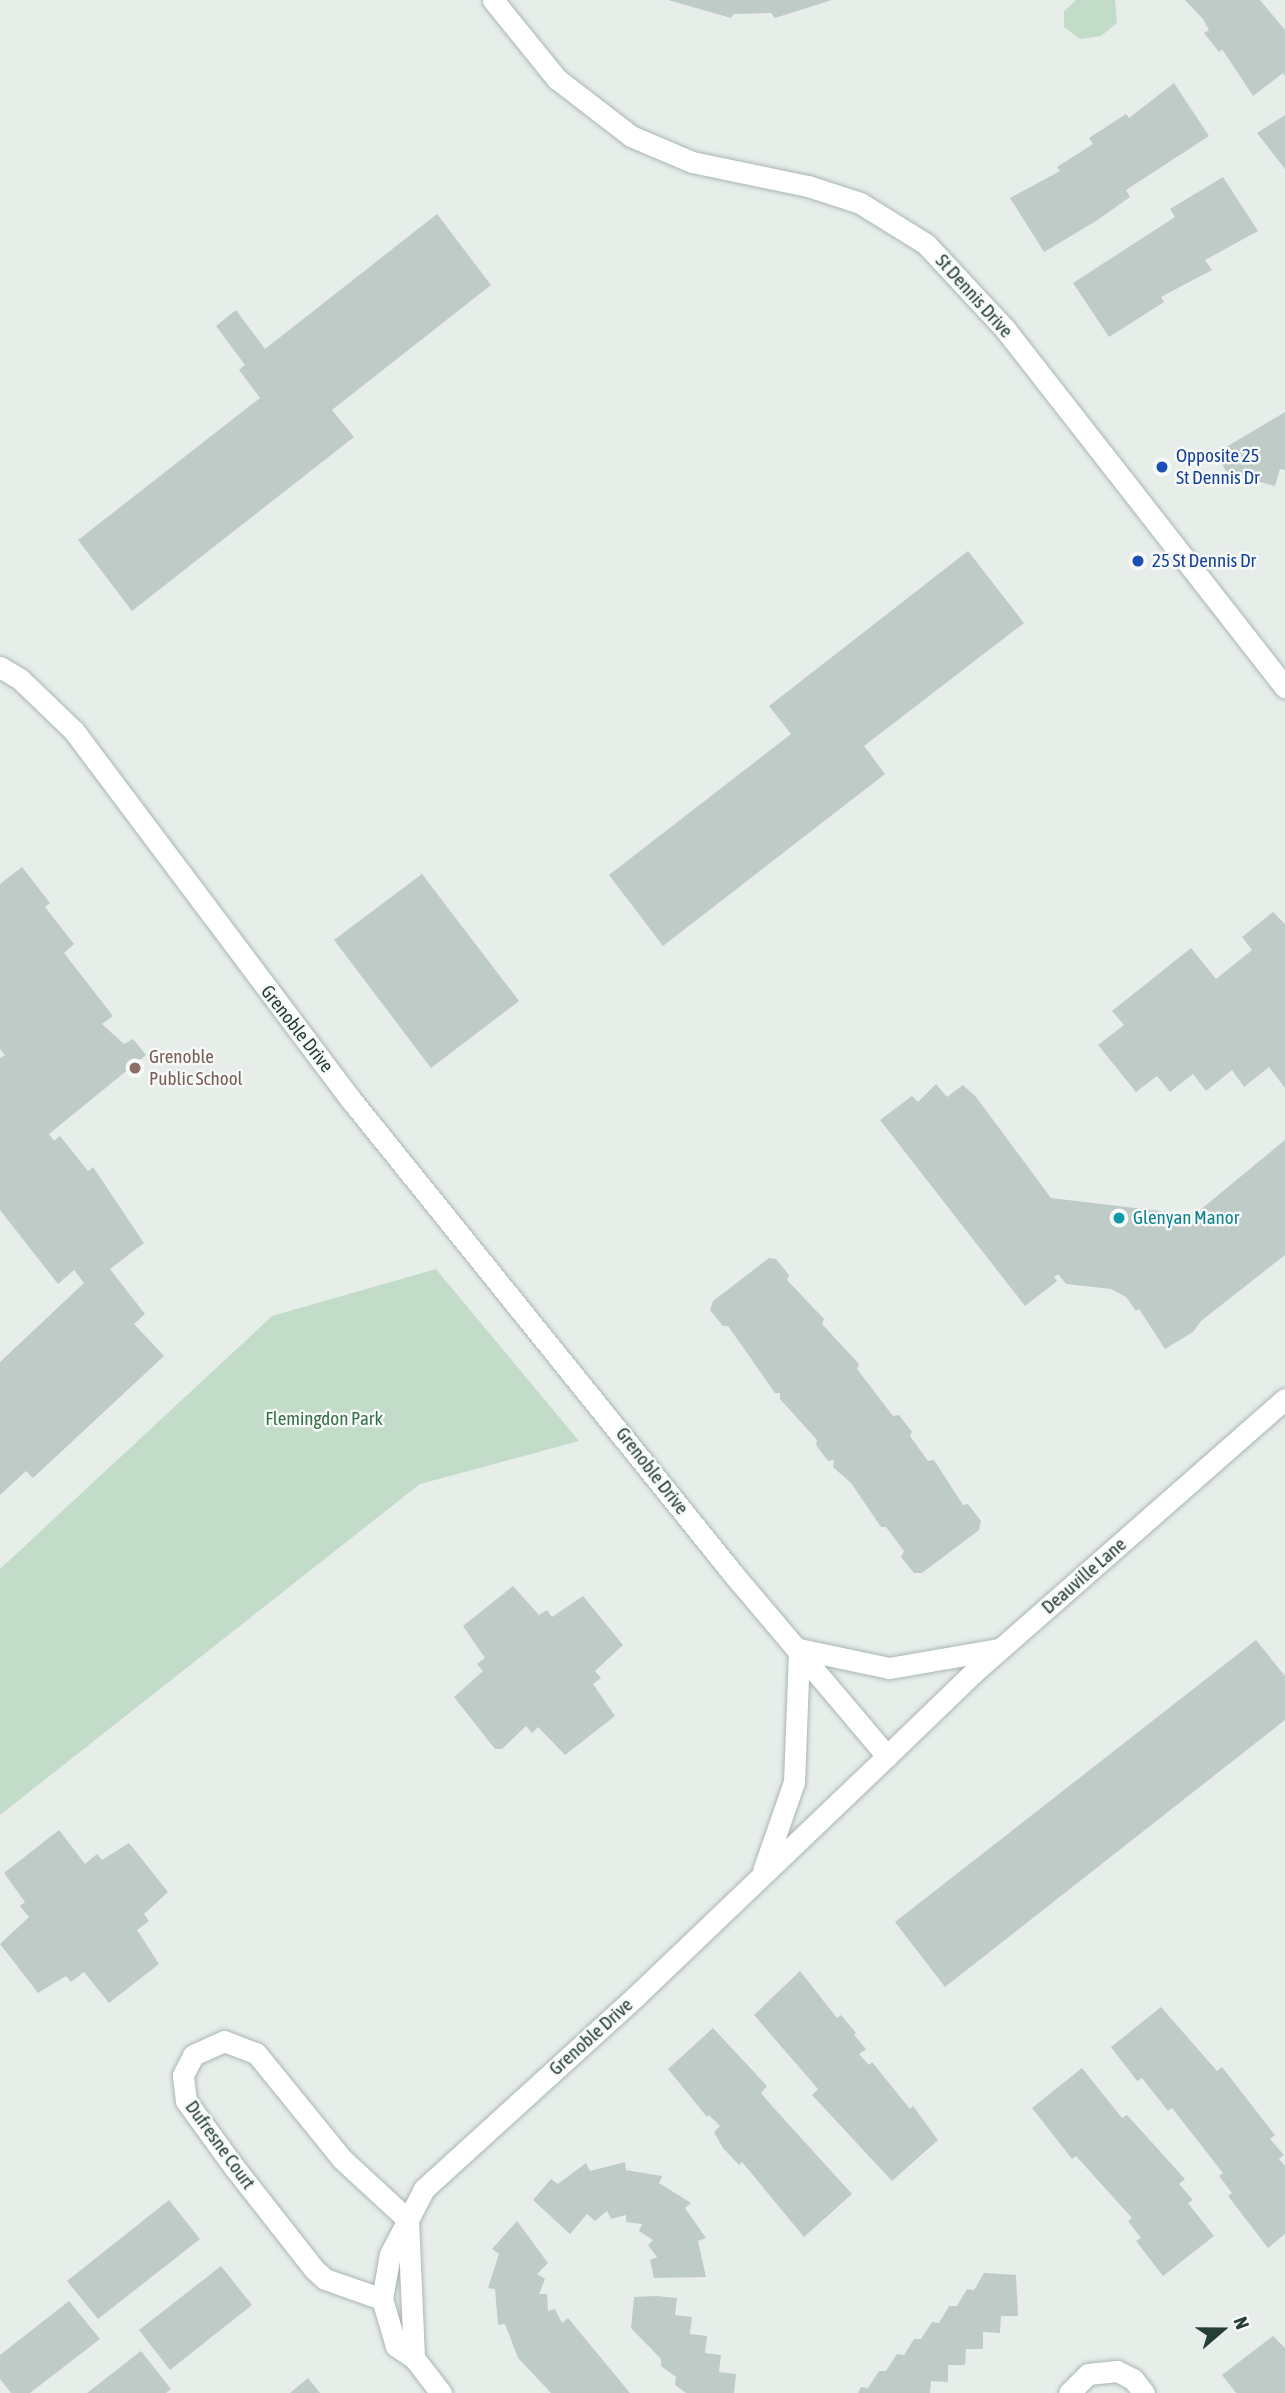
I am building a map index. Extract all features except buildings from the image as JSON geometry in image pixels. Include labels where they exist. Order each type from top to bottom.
[{"type":"street","name":"St Dennis Drive","points":[[493,0],[557,79],[631,136],[692,162],[799,184],[860,203],[926,244],[1000,322],[1285,688]]},
{"type":"street","name":"Grenoble Drive","points":[[0,667],[20,679],[74,731],[352,1101],[734,1575],[887,1756],[763,1871],[636,1996],[425,2189],[390,2254],[383,2299],[396,2346],[414,2358],[441,2393]]},
{"type":"street","name":"Deauville Lane","points":[[887,1756],[1001,1649],[1285,1399]]},
{"type":"street","points":[[763,1871],[794,1782],[799,1649],[889,1668],[1001,1649]]},
{"type":"street","name":"Dufresne Court","points":[[383,2299],[325,2279],[314,2269],[234,2167],[186,2101],[183,2076],[193,2055],[224,2041],[256,2053],[342,2159],[408,2220]]},
{"type":"street","points":[[408,2220],[414,2358]]},
{"type":"street","points":[[1069,2393],[1088,2374],[1117,2371],[1133,2379],[1144,2393]]},
{"type":"green space","points":[[1076,0],[1115,0],[1117,23],[1101,36],[1080,39],[1064,27],[1064,11]]},
{"type":"green space","name":"Flemingdon Park","points":[[436,1269],[579,1441],[420,1484],[0,1815],[0,1569],[272,1316]]},
{"type":"place","name":"Opposite 25 St Dennis Dr","points":[[1162,467]]},
{"type":"place","name":"25 St Dennis Dr","points":[[1138,561]]},
{"type":"place","name":"Grenoble Public School","points":[[135,1068]]},
{"type":"place","name":"Glenyan Manor","points":[[1119,1218]]}]
